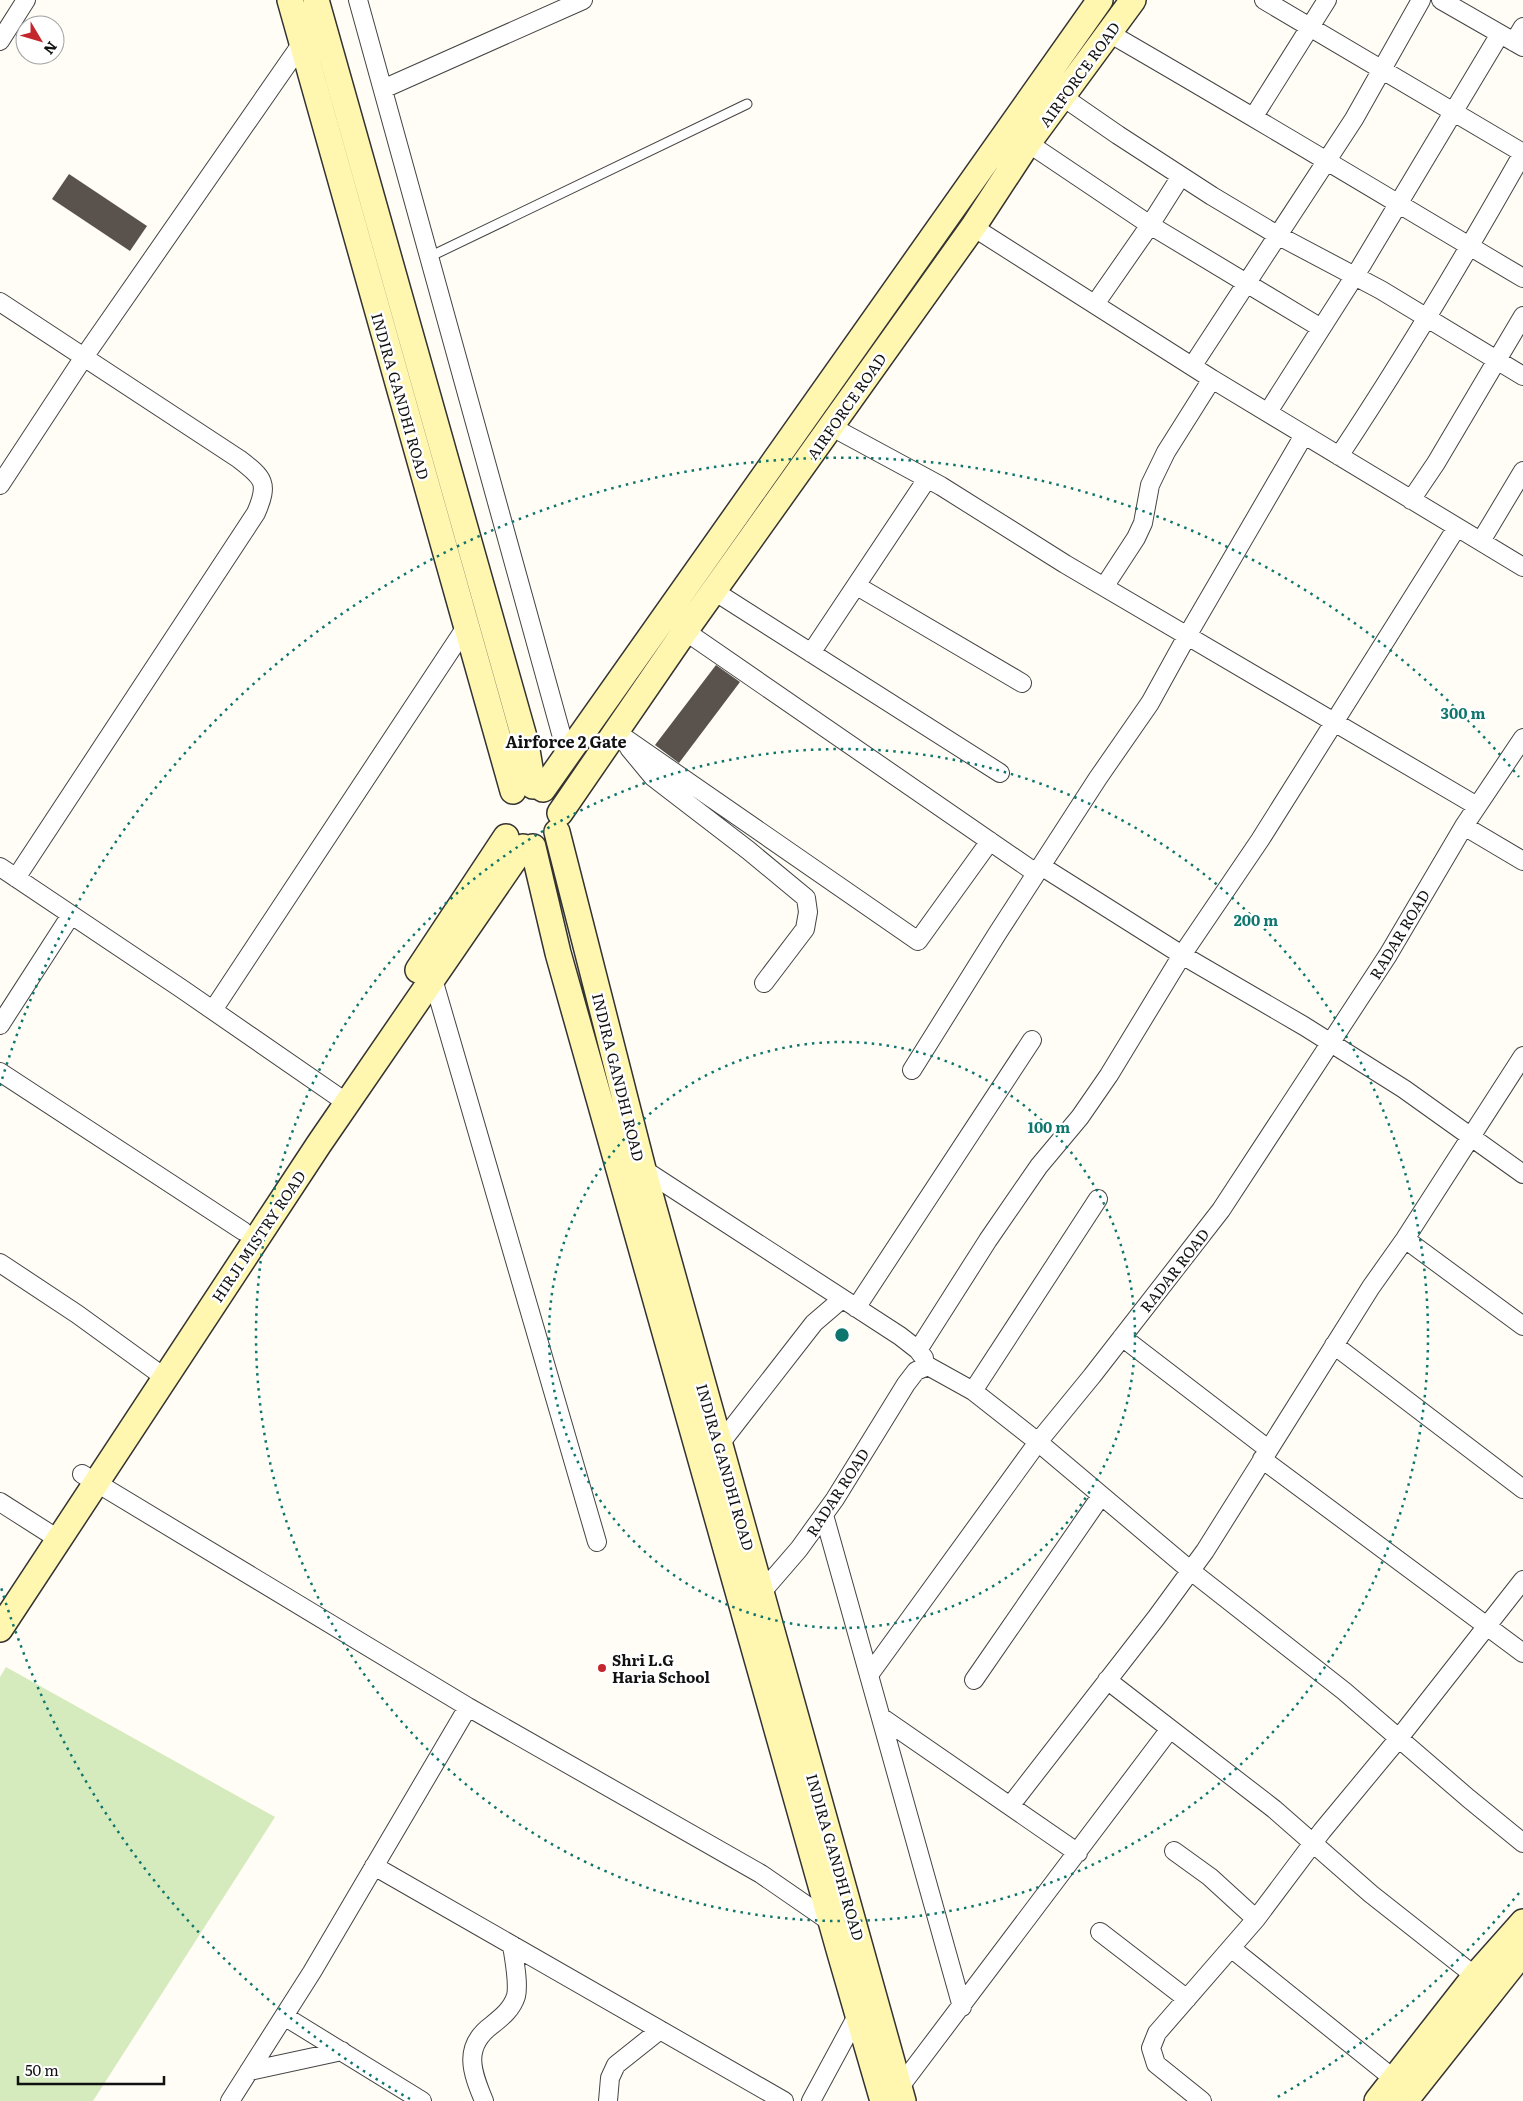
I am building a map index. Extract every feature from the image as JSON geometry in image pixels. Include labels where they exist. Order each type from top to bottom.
[{"type":"main road","name":"INDIRA GANDHI ROAD","points":[[290,0],[466,627],[518,797]]},
{"type":"main road","name":"INDIRA GANDHI ROAD","points":[[316,0],[526,744],[518,797]]},
{"type":"main road","name":"AIRFORCE ROAD","points":[[518,797],[567,755],[1100,0]]},
{"type":"main road","name":"AIRFORCE ROAD","points":[[559,822],[616,732],[685,631],[973,227],[1028,143],[1133,0]]},
{"type":"main road","points":[[552,795],[558,803],[559,822],[551,840],[542,845],[521,844],[501,828],[518,797],[552,795]]},
{"type":"main road","name":"INDIRA GANDHI ROAD","points":[[559,822],[643,1169],[761,1593],[842,1919],[858,2014],[895,2097]]},
{"type":"main road","name":"INDIRA GANDHI ROAD","points":[[521,844],[560,962],[842,1919],[872,1990],[895,2097]]},
{"type":"main road","name":"HIRJI MISTRY ROAD","points":[[0,1598],[51,1534],[340,1098],[432,979],[521,844]]},
{"type":"main road","name":"HIRJI MISTRY ROAD","points":[[158,1373],[243,1231],[521,844]]},
{"type":"main road","name":"HIRJI MISTRY ROAD","points":[[0,1629],[51,1534]]},
{"type":"main road","points":[[1400,2090],[1474,1976],[1523,1924]]},
{"type":"main road","points":[[1377,2101],[1400,2090],[1523,1952]]},
{"type":"main road","points":[[858,2014],[872,1990]]},
{"type":"street","points":[[0,40],[26,0]]},
{"type":"street","points":[[358,0],[567,755]]},
{"type":"street","points":[[383,89],[583,0]]},
{"type":"street","points":[[1264,0],[1523,153],[1470,246],[1339,456]]},
{"type":"street","points":[[1254,116],[1327,0]]},
{"type":"street","points":[[1193,365],[1248,285],[1354,119],[1421,0]]},
{"type":"street","points":[[1268,412],[1354,276],[1453,112],[1515,38],[1441,0]]},
{"type":"street","points":[[1109,33],[1254,116],[1327,162],[1523,278]]},
{"type":"street","points":[[0,485],[84,357],[302,42]]},
{"type":"street","points":[[1063,97],[1181,176],[1279,236],[1354,276],[1523,376]]},
{"type":"street","points":[[1028,143],[1150,225],[1321,328]]},
{"type":"street","points":[[1095,304],[1150,225],[1181,176]]},
{"type":"street","points":[[973,227],[1193,365],[1212,379],[1523,567]]},
{"type":"street","points":[[0,302],[252,469],[263,482],[264,494],[250,521],[16,878]]},
{"type":"street","points":[[1411,500],[1436,463],[1523,316]]},
{"type":"street","points":[[1104,587],[1136,538],[1143,523],[1150,485],[1166,452],[1212,379]]},
{"type":"street","points":[[832,426],[927,479],[1104,587],[1477,806]]},
{"type":"street","points":[[912,1070],[1098,778],[1150,703],[1304,435]]},
{"type":"street","points":[[1481,541],[1523,471]]},
{"type":"street","points":[[811,653],[927,479]]},
{"type":"street","points":[[918,1350],[988,1240],[1028,1182],[1080,1117],[1109,1075],[1182,955],[1260,840],[1457,528]]},
{"type":"street","points":[[857,586],[1022,683]]},
{"type":"street","points":[[714,591],[1000,774]]},
{"type":"street","points":[[212,1010],[466,627]]},
{"type":"street","points":[[685,631],[990,841],[1331,1043],[1404,1089],[1523,1174]]},
{"type":"street","points":[[616,732],[918,941],[990,841]]},
{"type":"street","points":[[616,732],[654,778],[748,850],[806,898],[808,912],[805,929],[764,983]]},
{"type":"street","name":"RADAR ROAD","points":[[869,1675],[1038,1442],[1221,1210],[1388,955],[1464,826],[1523,738]]},
{"type":"street","points":[[1464,826],[1523,861]]},
{"type":"street","points":[[0,867],[340,1098]]},
{"type":"street","points":[[0,1026],[72,915]]},
{"type":"street","points":[[432,979],[597,1542]]},
{"type":"street","points":[[719,1445],[814,1324],[849,1303],[1032,1040]]},
{"type":"street","points":[[1010,1806],[1191,1571],[1334,1345],[1523,1056]]},
{"type":"street","points":[[0,1072],[243,1231]]},
{"type":"street","points":[[643,1169],[918,1350],[928,1366],[973,1391],[1038,1442],[1191,1571],[1344,1691],[1523,1843]]},
{"type":"street","points":[[973,1391],[1098,1200]]},
{"type":"street","points":[[1405,1239],[1523,1326]]},
{"type":"street","points":[[0,1263],[77,1314],[158,1373]]},
{"type":"street","points":[[1122,1337],[1265,1454],[1485,1626],[1523,1653]]},
{"type":"street","points":[[1334,1345],[1523,1490]]},
{"type":"street","name":"RADAR ROAD","points":[[761,1593],[799,1549],[824,1515],[906,1384],[916,1371],[928,1366]]},
{"type":"street","points":[[88,1478],[468,1707],[842,1919]]},
{"type":"street","points":[[974,1680],[1101,1496]]},
{"type":"street","points":[[0,1502],[51,1534]]},
{"type":"street","points":[[824,1515],[962,2007]]},
{"type":"street","points":[[1202,2101],[1156,2064],[1151,2048],[1157,2033],[1256,1919],[1313,1842],[1399,1738],[1523,1580]]},
{"type":"street","points":[[1107,1680],[1313,1842],[1371,1894],[1474,1976]]},
{"type":"street","points":[[230,2101],[312,1972],[468,1707]]},
{"type":"street","points":[[880,1717],[1078,1853]]},
{"type":"street","points":[[895,2097],[1170,1729]]},
{"type":"street","points":[[1174,1851],[1210,1877],[1256,1919]]},
{"type":"street","points":[[374,1866],[784,2101]]},
{"type":"street","points":[[1100,1932],[1187,1999]]},
{"type":"street","points":[[484,2101],[475,2080],[472,2056],[474,2044],[484,2030],[511,2008],[516,1994],[512,1945]]},
{"type":"street","points":[[1230,1948],[1400,2090]]},
{"type":"street","points":[[811,2101],[858,2014]]},
{"type":"street","points":[[284,2016],[422,2101]]},
{"type":"street","points":[[608,2101],[610,2078],[616,2065],[660,2030]]},
{"type":"street","points":[[249,2071],[342,2052]]},
{"type":"lane","points":[[429,257],[747,104]]},
{"type":"green space","points":[[6,1667],[275,1817],[93,2101],[0,2101],[0,1677]]},
{"type":"building","points":[[69,174],[147,226],[130,251],[52,199]]},
{"type":"building","points":[[716,665],[740,682],[679,763],[655,745]]},
{"type":"place","name":"Shri L.G Haria School","points":[[602,1668]]},
{"type":"district","name":"Airforce 2 Gate","points":[[566,741]]}]
